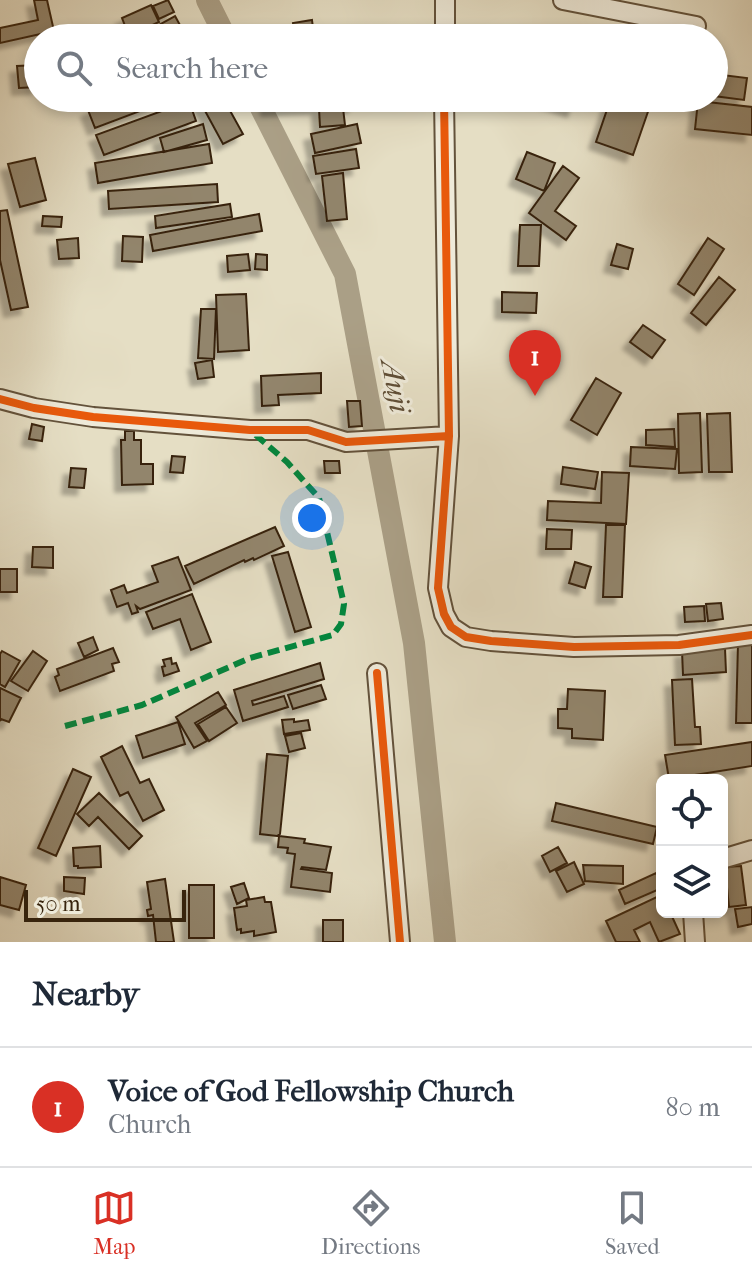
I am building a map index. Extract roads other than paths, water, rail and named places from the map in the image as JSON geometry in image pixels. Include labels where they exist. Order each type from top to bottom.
[{"type":"street","points":[[445,0],[445,24]]},
{"type":"street","points":[[563,0],[686,24]]},
{"type":"street","points":[[444,112],[449,436],[438,588],[444,614],[451,627],[466,637],[574,647],[679,645],[752,635]]},
{"type":"street","points":[[0,399],[93,417],[250,430],[308,430],[346,442],[449,436]]},
{"type":"street","points":[[377,673],[400,942]]},
{"type":"street","points":[[728,857],[752,850]]},
{"type":"street","points":[[693,918],[695,942]]},
{"type":"waterway","name":"Auji","points":[[207,0],[219,24]]},
{"type":"waterway","name":"Auji","points":[[263,112],[345,274],[414,643],[445,942]]},
{"type":"place","name":"Voice of God Fellowship Church","points":[[535,396]]}]
